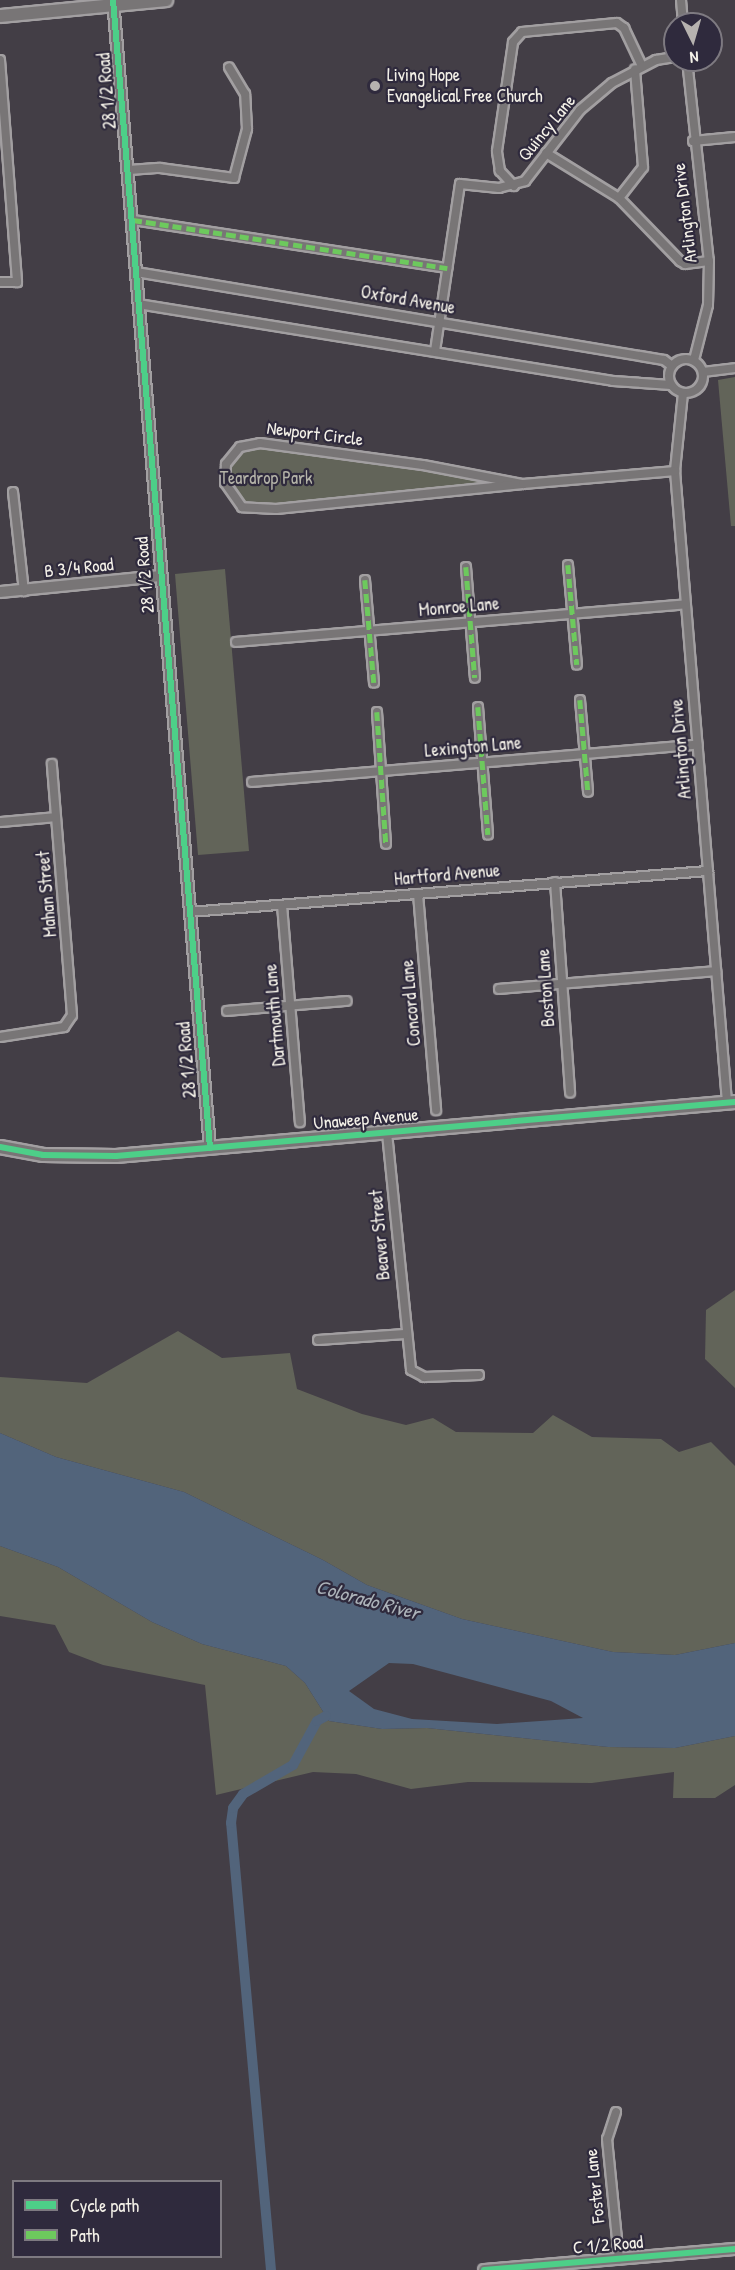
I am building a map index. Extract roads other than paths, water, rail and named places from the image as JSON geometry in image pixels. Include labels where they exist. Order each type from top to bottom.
[{"type":"main road","points":[[0,16],[113,2],[166,0]]},
{"type":"main road","name":"Unaweep Avenue","points":[[0,1147],[77,1157],[210,1148],[731,1102]]},
{"type":"street","name":"28 1/2 Road","points":[[113,2],[210,1148]]},
{"type":"street","points":[[514,186],[500,171],[497,151],[513,42],[522,32],[617,23],[624,28],[639,68],[643,167],[619,198]]},
{"type":"street","points":[[0,60],[17,282],[0,282]]},
{"type":"street","name":"Quincy Lane","points":[[435,351],[460,184],[514,186],[533,173],[580,110],[639,68],[663,61]]},
{"type":"street","points":[[129,170],[160,168],[234,178],[248,129],[245,94],[230,67]]},
{"type":"street","name":"Arlington Drive","points":[[688,72],[693,141],[709,261],[708,305],[694,360]]},
{"type":"street","points":[[693,141],[735,137]]},
{"type":"street","points":[[546,153],[619,198],[680,261],[685,264],[709,261]]},
{"type":"street","points":[[133,220],[447,268]]},
{"type":"street","name":"Oxford Avenue","points":[[136,272],[664,360],[672,366]]},
{"type":"street","points":[[138,304],[613,381],[671,384],[683,393],[700,386],[703,372],[694,360],[680,360],[672,366],[671,384]]},
{"type":"street","points":[[703,372],[735,368]]},
{"type":"street","name":"Arlington Drive","points":[[683,393],[675,471],[716,971],[731,1102]]},
{"type":"street","name":"Newport Circle","points":[[523,484],[423,465],[260,443],[240,447],[224,474],[236,502],[256,510],[675,471]]},
{"type":"street","points":[[13,492],[24,591]]},
{"type":"street","points":[[568,565],[577,665]]},
{"type":"street","points":[[466,567],[476,678]]},
{"type":"street","name":"B 3/4 Road","points":[[0,592],[160,576]]},
{"type":"street","points":[[365,580],[374,683]]},
{"type":"street","name":"Monroe Lane","points":[[236,642],[685,604]]},
{"type":"street","points":[[580,700],[588,792]]},
{"type":"street","points":[[478,707],[489,835]]},
{"type":"street","points":[[377,712],[386,844]]},
{"type":"street","name":"Lexington Lane","points":[[252,782],[697,745]]},
{"type":"street","name":"Mahan Street","points":[[0,1037],[50,1031],[70,1022],[52,764]]},
{"type":"street","points":[[0,822],[56,817]]},
{"type":"street","name":"Hartford Avenue","points":[[189,912],[708,871]]},
{"type":"street","name":"Boston Lane","points":[[555,882],[570,1092]]},
{"type":"street","name":"Concord Lane","points":[[418,894],[436,1110]]},
{"type":"street","name":"Dartmouth Lane","points":[[282,905],[300,1122]]},
{"type":"street","points":[[499,988],[716,971]]},
{"type":"street","points":[[226,1011],[347,1001]]},
{"type":"street","name":"Beaver Street","points":[[387,1133],[409,1365],[416,1375],[479,1375]]},
{"type":"street","points":[[318,1340],[405,1334]]},
{"type":"street","name":"Foster Lane","points":[[616,2112],[607,2139],[619,2259]]},
{"type":"street","name":"C 1/2 Road","points":[[484,2270],[735,2249]]},
{"type":"water","name":"Colorado River","points":[[0,1433],[56,1457],[184,1492],[323,1560],[367,1585],[462,1619],[613,1652],[675,1655],[735,1643],[735,1736],[675,1748],[608,1747],[427,1728],[382,1729],[329,1721],[305,1683],[286,1666],[202,1644],[152,1622],[58,1567],[0,1546]],"holes":[[[389,1663],[413,1664],[551,1701],[583,1718],[497,1724],[412,1719],[374,1709],[349,1691]]]},
{"type":"waterway","points":[[271,2270],[231,1823],[233,1808],[243,1794],[293,1765],[317,1721],[326,1716]]},
{"type":"place","name":"Living Hope Evangelical Free Church","points":[[375,86]]},
{"type":"park label","name":"Teardrop Park","points":[[266,478]]}]
